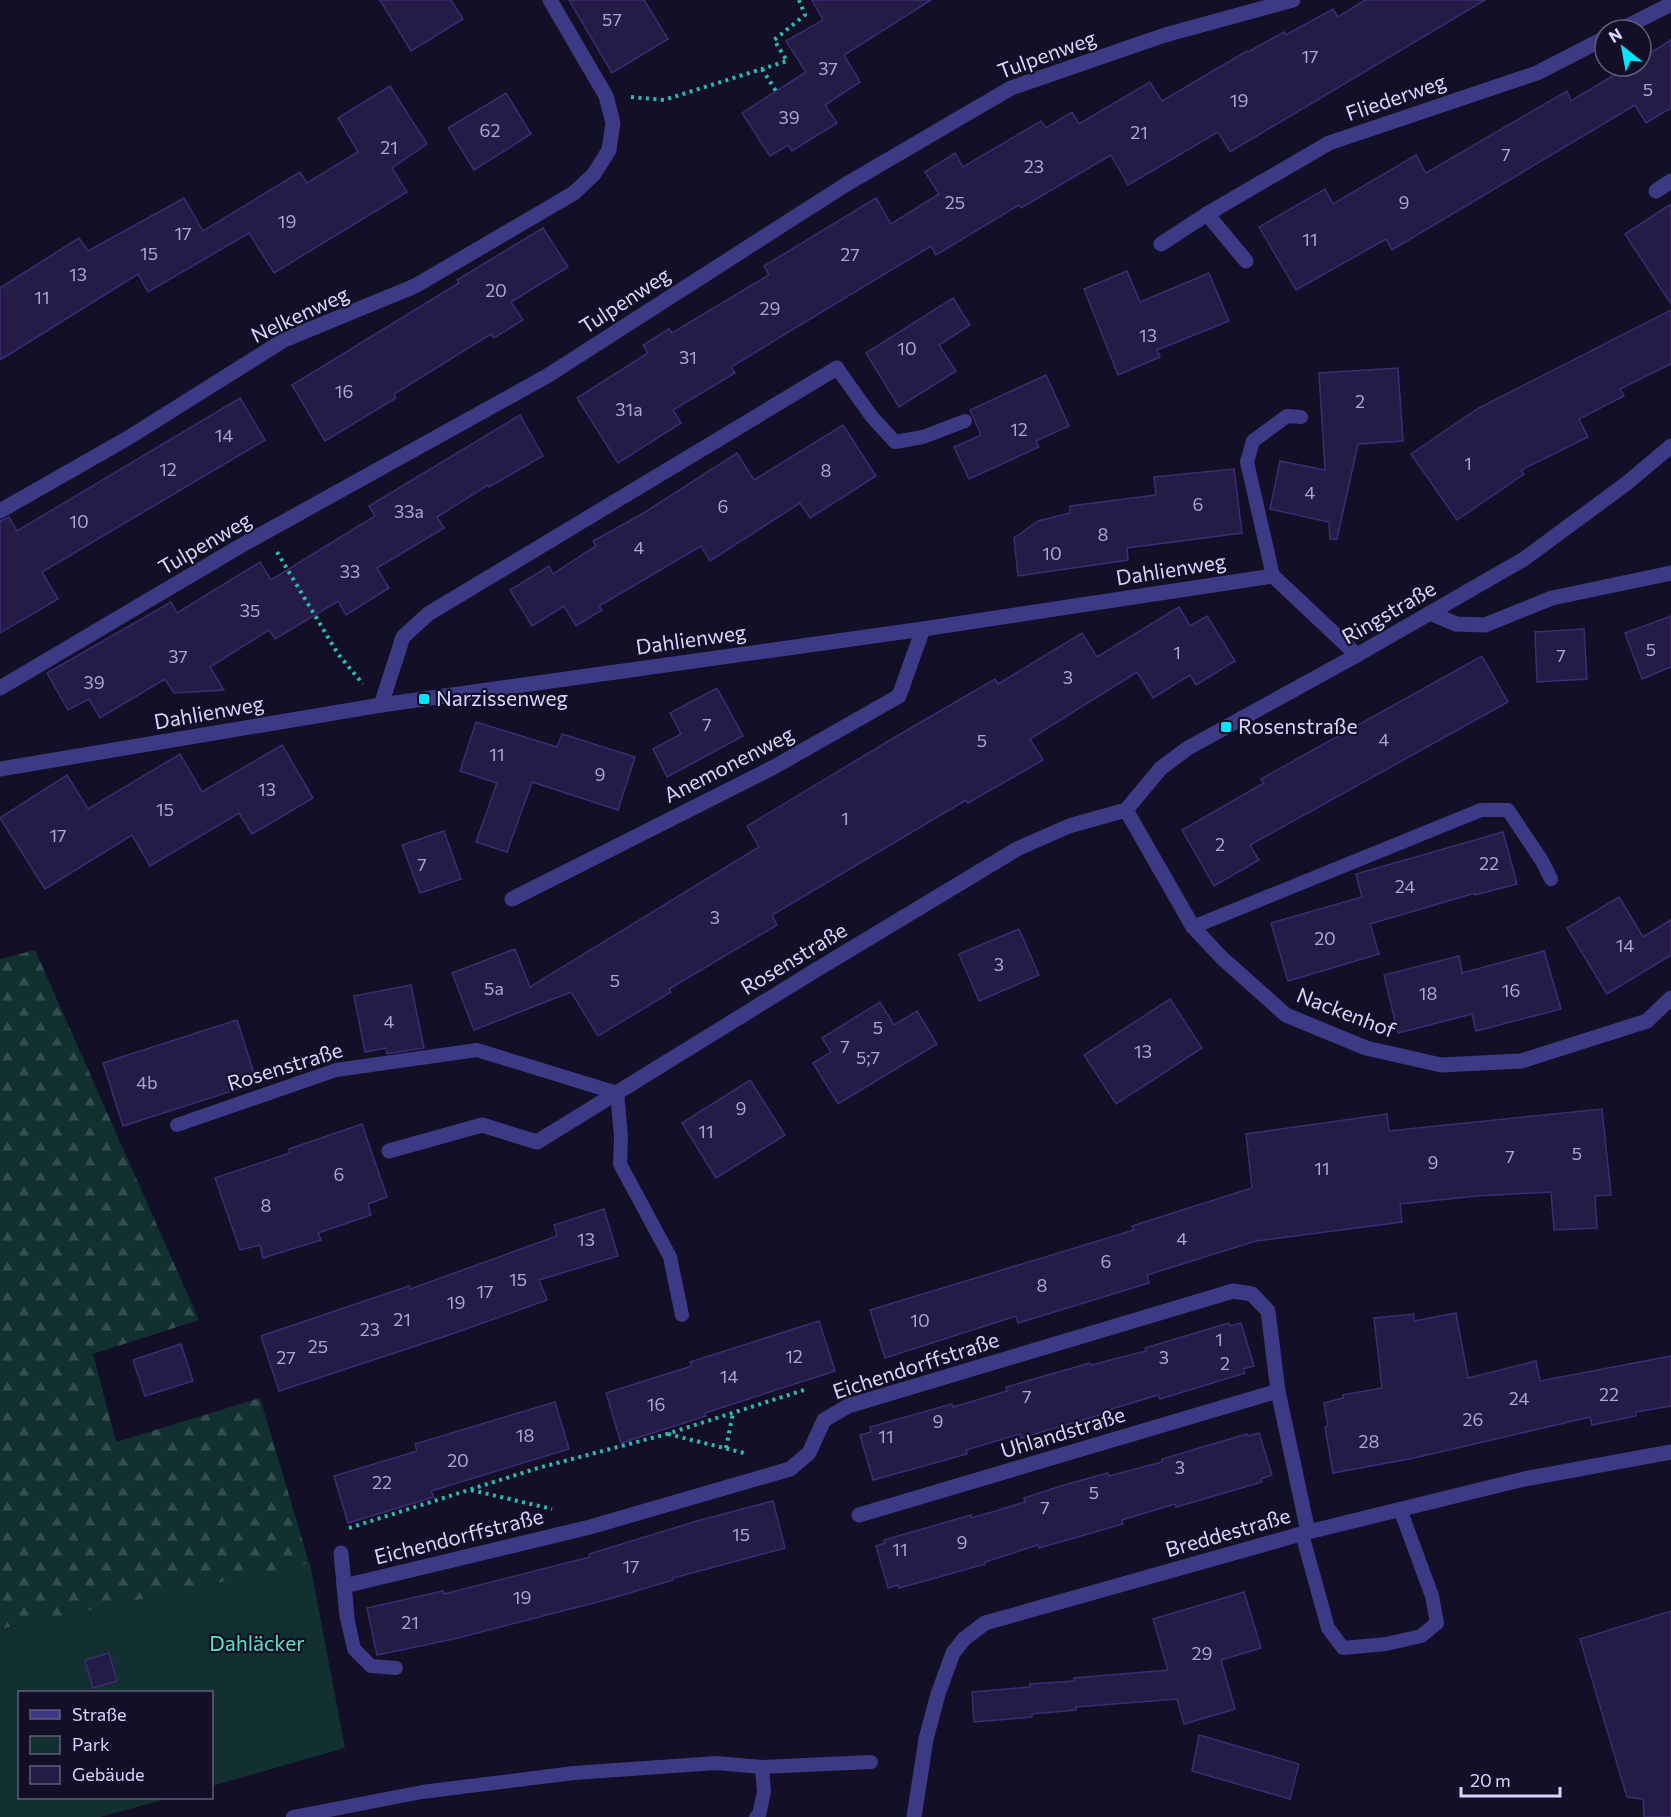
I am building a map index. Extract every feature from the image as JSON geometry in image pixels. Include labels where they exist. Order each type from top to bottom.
[{"type":"street","points":[[550,0],[606,96]]},
{"type":"street","name":"Tulpenweg","points":[[0,688],[265,532],[547,376],[844,185],[1011,88],[1165,35],[1293,0]]},
{"type":"street","points":[[1644,18],[1671,4]]},
{"type":"street","name":"Fliederweg","points":[[1161,244],[1207,214],[1329,143],[1537,73],[1593,44]]},
{"type":"street","name":"Nelkenweg","points":[[0,511],[129,438],[284,340],[415,286],[574,193],[594,174],[609,150],[613,123],[606,96]]},
{"type":"street","points":[[1656,191],[1671,181]]},
{"type":"street","points":[[1207,214],[1246,261]]},
{"type":"street","points":[[381,705],[403,637],[428,614],[837,368]]},
{"type":"street","name":"Ringstraße","points":[[1126,810],[1161,768],[1188,748],[1357,656],[1524,559],[1627,483],[1671,446]]},
{"type":"street","points":[[1430,613],[1456,624],[1485,625],[1552,598],[1671,573]]},
{"type":"street","points":[[1273,576],[1357,656]]},
{"type":"street","name":"Dahlienweg","points":[[1,769],[381,705],[923,629],[1273,576]]},
{"type":"street","name":"Anemonenweg","points":[[512,899],[774,767],[899,696],[923,629]]},
{"type":"street","name":"Nackenhof","points":[[1126,810],[1193,927],[1222,958],[1286,1015],[1366,1048],[1441,1065],[1521,1061],[1647,1021],[1671,998]]},
{"type":"street","name":"Rosenstraße","points":[[389,1151],[482,1125],[537,1142],[1017,849],[1069,825],[1126,810]]},
{"type":"street","name":"Eichendorffstraße","points":[[344,1586],[590,1527],[790,1469],[809,1453],[824,1420],[848,1406],[1233,1291],[1252,1294],[1268,1311],[1278,1391],[1305,1533]]},
{"type":"street","name":"Uhlandstraße","points":[[859,1515],[1278,1391]]},
{"type":"street","name":"Breddestraße","points":[[914,1817],[926,1739],[938,1694],[953,1653],[974,1630],[985,1623],[1305,1533],[1400,1509],[1524,1479],[1671,1452]]},
{"type":"street","points":[[341,1553],[347,1617]]},
{"type":"lane","points":[[837,368],[872,417],[895,442],[923,437],[965,421]]},
{"type":"lane","points":[[1273,576],[1247,462],[1253,441],[1287,416],[1301,417]]},
{"type":"lane","points":[[1193,927],[1481,810],[1508,810],[1542,861],[1551,879]]},
{"type":"lane","name":"Rosenstraße","points":[[177,1125],[336,1070],[477,1050],[617,1093]]},
{"type":"lane","points":[[617,1093],[621,1136],[620,1164],[670,1257],[682,1315]]},
{"type":"lane","points":[[1305,1533],[1328,1628],[1342,1648],[1386,1644],[1421,1636],[1437,1623],[1432,1596],[1400,1509]]},
{"type":"lane","points":[[347,1617],[354,1649],[371,1666],[396,1668]]},
{"type":"lane","points":[[293,1817],[422,1792],[574,1773],[716,1763],[762,1767],[871,1762]]},
{"type":"lane","points":[[756,1817],[759,1815],[764,1792],[762,1767]]},
{"type":"path","points":[[606,96],[664,100],[788,61],[774,40],[805,15],[799,0]]},
{"type":"path","points":[[762,69],[776,91]]},
{"type":"path","points":[[265,532],[338,654],[381,705]]},
{"type":"path","points":[[349,1528],[538,1468],[667,1434],[804,1390]]},
{"type":"path","points":[[726,1448],[733,1412]]},
{"type":"path","points":[[667,1434],[752,1455]]},
{"type":"path","points":[[469,1490],[563,1512]]},
{"type":"green space","points":[[35,950],[199,1320],[93,1354],[116,1442],[260,1398],[310,1566],[0,1629],[0,959]]},
{"type":"green space","name":"Dahläcker","points":[[310,1563],[345,1748],[213,1786],[213,1691],[18,1691],[18,1799],[165,1799],[100,1817],[0,1817],[0,1629]]},
{"type":"building","points":[[380,0],[451,0],[463,19],[411,51]]},
{"type":"building","points":[[569,0],[644,0],[668,39],[612,73]]},
{"type":"building","points":[[812,0],[931,0],[844,55],[860,82],[825,105],[837,123],[792,151],[788,145],[770,156],[742,113],[806,72],[786,41],[823,20]]},
{"type":"building","points":[[1365,0],[1485,0],[1230,152],[1218,132],[1128,185],[1111,155],[1021,208],[1019,205],[936,255],[931,246],[731,367],[735,373],[673,410],[681,423],[618,463],[577,398],[648,353],[643,345],[669,329],[672,333],[769,275],[764,266],[876,198],[891,224],[939,194],[925,172],[955,153],[963,167],[1041,121],[1046,128],[1072,112],[1079,124],[1150,82],[1162,101],[1284,32],[1286,35],[1333,9],[1338,17]]},
{"type":"building","points":[[1671,40],[1671,108],[1646,123],[1635,105],[1392,250],[1386,239],[1296,290],[1259,227],[1325,189],[1333,204],[1416,155],[1426,173],[1567,91],[1571,101],[1609,78],[1653,78],[1653,51]]},
{"type":"building","points":[[390,86],[427,144],[392,168],[407,192],[274,273],[249,233],[148,292],[138,274],[0,360],[0,288],[79,238],[88,251],[184,198],[203,231],[300,172],[307,183],[358,152],[338,118]]},
{"type":"building","points":[[506,93],[531,134],[474,170],[448,128]]},
{"type":"building","points":[[1671,204],[1671,304],[1625,234]]},
{"type":"building","points":[[543,228],[568,267],[511,302],[523,320],[494,338],[491,334],[394,394],[396,398],[325,441],[292,385],[459,283],[457,280]]},
{"type":"building","points":[[1127,271],[1140,302],[1209,273],[1229,321],[1157,350],[1160,357],[1118,375],[1084,289]]},
{"type":"building","points":[[953,298],[970,325],[939,345],[956,371],[899,407],[866,353]]},
{"type":"building","points":[[1671,310],[1671,364],[1620,389],[1624,396],[1579,419],[1588,437],[1521,470],[1524,474],[1457,520],[1411,454],[1479,408]]},
{"type":"building","points":[[1398,368],[1403,441],[1358,444],[1337,539],[1330,539],[1329,522],[1270,509],[1280,461],[1325,470],[1319,373]]},
{"type":"building","points":[[1046,375],[1069,426],[1036,441],[1039,447],[969,479],[954,447],[981,435],[970,410]]},
{"type":"building","points":[[240,398],[265,440],[42,572],[58,599],[0,633],[0,521],[9,517],[17,531]]},
{"type":"building","points":[[520,415],[543,456],[489,487],[488,485],[437,517],[444,528],[377,568],[389,588],[346,615],[338,601],[275,639],[269,630],[210,667],[224,690],[174,693],[165,679],[100,718],[89,699],[68,710],[47,673],[171,602],[177,613],[260,562],[271,580],[375,516],[369,506]]},
{"type":"building","points":[[843,425],[876,476],[810,518],[800,503],[710,561],[701,546],[599,606],[602,610],[576,626],[564,606],[532,626],[510,590],[549,566],[553,574],[596,546],[593,541],[642,514],[737,453],[754,480]]},
{"type":"building","points":[[1234,469],[1242,533],[1127,548],[1128,560],[1018,576],[1014,538],[1038,521],[1070,513],[1070,506],[1156,495],[1154,477]]},
{"type":"building","points":[[1179,607],[1190,626],[1207,616],[1235,661],[1196,685],[1190,675],[1153,698],[1137,672],[1030,739],[1043,760],[968,803],[966,800],[772,915],[777,925],[669,989],[671,992],[598,1036],[571,992],[474,1030],[452,973],[515,949],[530,987],[759,847],[747,826],[897,736],[995,679],[998,684],[1082,633],[1097,657]]},
{"type":"building","points":[[1671,616],[1671,667],[1642,679],[1625,633]]},
{"type":"building","points":[[1584,629],[1587,679],[1537,682],[1535,632]]},
{"type":"building","points":[[1482,656],[1508,702],[1250,845],[1259,860],[1214,886],[1182,830],[1264,783],[1261,779]]},
{"type":"building","points":[[717,688],[743,736],[667,777],[653,749],[681,734],[670,713]]},
{"type":"building","points":[[476,722],[557,747],[562,734],[635,757],[618,810],[532,782],[507,852],[476,842],[497,783],[460,771]]},
{"type":"building","points":[[282,745],[313,798],[252,834],[239,813],[150,866],[132,835],[45,889],[0,818],[67,775],[88,809],[180,754],[202,792]]},
{"type":"building","points":[[444,831],[461,879],[420,893],[402,845]]},
{"type":"building","points":[[1503,832],[1517,884],[1475,895],[1475,893],[1370,924],[1379,954],[1288,981],[1271,923],[1362,897],[1356,874]]},
{"type":"building","points":[[1619,897],[1643,937],[1671,920],[1671,955],[1607,994],[1567,928]]},
{"type":"building","points":[[1019,929],[1039,975],[979,1001],[959,954]]},
{"type":"building","points":[[1544,951],[1561,1009],[1476,1031],[1472,1014],[1398,1033],[1384,975],[1459,956],[1462,973]]},
{"type":"building","points":[[411,985],[424,1048],[387,1054],[386,1048],[365,1052],[354,996]]},
{"type":"building","points":[[1170,999],[1202,1048],[1116,1104],[1084,1055]]},
{"type":"building","points":[[880,1002],[894,1025],[917,1011],[937,1044],[838,1104],[813,1063],[831,1052],[822,1038]]},
{"type":"building","points":[[237,1020],[257,1083],[123,1126],[103,1063]]},
{"type":"building","points":[[750,1080],[785,1135],[716,1178],[682,1123]]},
{"type":"building","points":[[1602,1109],[1611,1195],[1595,1196],[1597,1228],[1554,1230],[1551,1192],[1477,1196],[1400,1204],[1402,1222],[1256,1241],[1147,1275],[1149,1283],[1018,1323],[1016,1316],[885,1358],[870,1310],[1134,1230],[1132,1226],[1252,1188],[1246,1134],[1387,1114],[1389,1131]]},
{"type":"building","points":[[362,1124],[387,1197],[368,1204],[371,1215],[318,1233],[321,1240],[263,1258],[260,1245],[240,1250],[215,1178],[290,1153],[289,1149]]},
{"type":"building","points":[[604,1209],[618,1256],[539,1280],[547,1300],[279,1391],[261,1336],[409,1286],[410,1289],[557,1236],[554,1225]]},
{"type":"building","points":[[1456,1313],[1468,1378],[1536,1361],[1540,1381],[1671,1356],[1671,1406],[1636,1412],[1636,1416],[1592,1425],[1590,1417],[1414,1458],[1333,1473],[1325,1427],[1328,1426],[1324,1403],[1343,1398],[1343,1395],[1382,1388],[1374,1318],[1414,1314],[1414,1321]]},
{"type":"building","points":[[819,1321],[835,1371],[621,1443],[606,1393],[692,1366],[690,1362]]},
{"type":"building","points":[[1229,1323],[1230,1326],[1241,1323],[1254,1366],[1243,1369],[1245,1373],[1160,1399],[1158,1395],[1021,1438],[1020,1434],[966,1450],[967,1454],[873,1480],[860,1435],[871,1432],[870,1427],[952,1404],[953,1407],[1007,1391],[1006,1387],[1090,1363],[1091,1365],[1146,1351],[1145,1348]]},
{"type":"building","points":[[181,1344],[193,1381],[145,1396],[133,1360]]},
{"type":"building","points":[[555,1402],[569,1449],[431,1491],[434,1497],[348,1523],[334,1476],[417,1451],[415,1444]]},
{"type":"building","points":[[1259,1433],[1272,1475],[1261,1479],[1262,1482],[1176,1507],[1175,1504],[1122,1520],[1123,1524],[1039,1548],[1038,1545],[985,1562],[985,1564],[899,1588],[898,1585],[888,1588],[876,1546],[885,1543],[884,1540],[971,1515],[971,1518],[999,1510],[1025,1502],[1024,1498],[1064,1485],[1162,1462],[1162,1459],[1247,1434],[1248,1436]]},
{"type":"building","points":[[773,1501],[785,1548],[673,1578],[673,1580],[609,1599],[458,1638],[377,1655],[367,1608],[443,1591],[444,1594],[590,1557],[589,1554],[697,1521]]},
{"type":"building","points":[[1244,1592],[1261,1648],[1221,1660],[1235,1709],[1184,1724],[1177,1699],[1076,1707],[1076,1710],[1032,1714],[1032,1717],[974,1722],[972,1692],[1074,1681],[1074,1678],[1168,1670],[1153,1619]]},
{"type":"building","points":[[1671,1611],[1671,1817],[1644,1817],[1643,1799],[1627,1797],[1580,1639]]},
{"type":"building","points":[[109,1653],[117,1681],[93,1688],[85,1660]]},
{"type":"building","points":[[1199,1735],[1299,1764],[1290,1799],[1192,1771]]},
{"type":"place","name":"Narzissenweg","points":[[424,699]]},
{"type":"place","name":"Rosenstraße","points":[[1226,727]]}]
